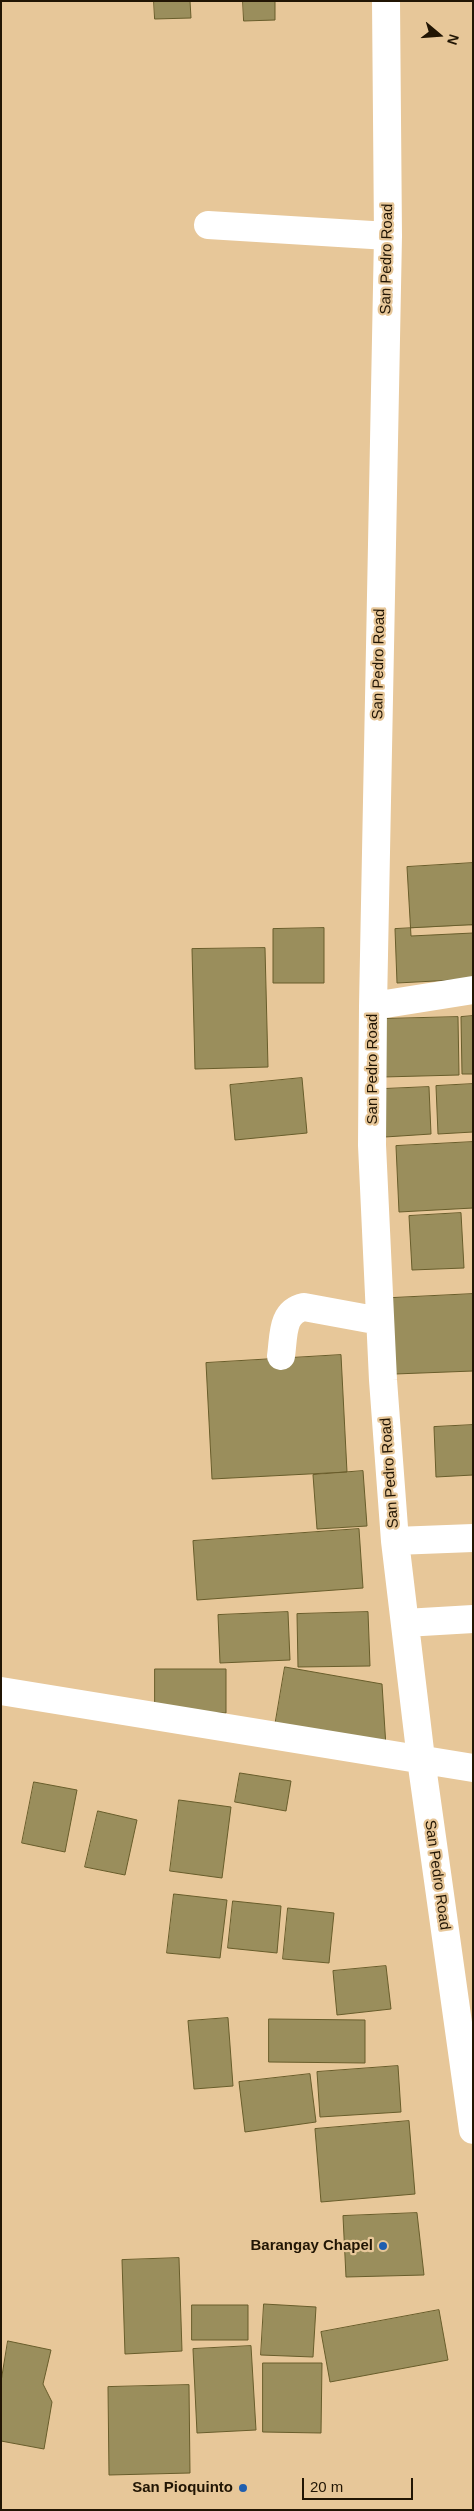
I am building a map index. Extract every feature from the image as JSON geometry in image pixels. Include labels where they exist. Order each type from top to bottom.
[{"type":"street","name":"San Pedro Road","points":[[386,1],[388,236],[372,1145],[380,1321],[395,1541],[421,1759],[473,2130]]},
{"type":"street","points":[[208,225],[388,236]]},
{"type":"street","points":[[373,1006],[473,990]]},
{"type":"street","points":[[281,1356],[286,1321],[289,1314],[296,1309],[304,1307],[380,1321]]},
{"type":"street","points":[[395,1541],[473,1538]]},
{"type":"street","points":[[405,1623],[473,1619]]},
{"type":"street","points":[[1,1691],[473,1768]]},
{"type":"building","points":[[154,1],[190,1],[191,18],[155,19]]},
{"type":"building","points":[[243,1],[275,1],[275,20],[244,21]]},
{"type":"building","points":[[473,863],[473,933],[411,936],[407,867]]},
{"type":"building","points":[[473,925],[473,979],[397,983],[395,929]]},
{"type":"building","points":[[324,928],[324,983],[273,983],[273,929]]},
{"type":"building","points":[[265,948],[268,1067],[195,1069],[192,949]]},
{"type":"building","points":[[473,1016],[473,1074],[462,1074],[461,1017]]},
{"type":"building","points":[[458,1017],[459,1075],[383,1077],[382,1019]]},
{"type":"building","points":[[302,1078],[307,1133],[235,1140],[230,1085]]},
{"type":"building","points":[[473,1084],[473,1132],[438,1134],[436,1086]]},
{"type":"building","points":[[429,1087],[431,1134],[385,1137],[383,1089]]},
{"type":"building","points":[[473,1142],[473,1208],[399,1212],[396,1146]]},
{"type":"building","points":[[461,1213],[464,1268],[412,1270],[409,1216]]},
{"type":"building","points":[[473,1294],[473,1371],[395,1374],[392,1298]]},
{"type":"building","points":[[341,1355],[347,1472],[212,1479],[206,1363]]},
{"type":"building","points":[[473,1425],[473,1475],[436,1477],[434,1427]]},
{"type":"building","points":[[363,1471],[367,1526],[317,1529],[313,1475]]},
{"type":"building","points":[[359,1529],[363,1588],[197,1600],[193,1541]]},
{"type":"building","points":[[288,1612],[290,1660],[220,1663],[218,1615]]},
{"type":"building","points":[[368,1612],[370,1666],[298,1667],[297,1614]]},
{"type":"building","points":[[285,1667],[382,1684],[386,1747],[275,1726]]},
{"type":"building","points":[[155,1669],[226,1669],[226,1713],[155,1713]]},
{"type":"building","points":[[240,1773],[291,1781],[286,1811],[235,1802]]},
{"type":"building","points":[[34,1782],[77,1790],[65,1852],[22,1843]]},
{"type":"building","points":[[179,1800],[231,1807],[222,1878],[170,1871]]},
{"type":"building","points":[[98,1811],[137,1820],[125,1875],[85,1867]]},
{"type":"building","points":[[174,1894],[227,1900],[220,1958],[167,1953]]},
{"type":"building","points":[[233,1901],[281,1906],[277,1953],[228,1948]]},
{"type":"building","points":[[288,1908],[334,1913],[329,1963],[283,1959]]},
{"type":"building","points":[[386,1966],[391,2009],[337,2015],[333,1971]]},
{"type":"building","points":[[228,2018],[233,2086],[194,2089],[188,2021]]},
{"type":"building","points":[[269,2019],[365,2020],[365,2063],[269,2062]]},
{"type":"building","points":[[398,2066],[401,2112],[320,2117],[317,2072]]},
{"type":"building","points":[[310,2074],[316,2122],[245,2132],[239,2082]]},
{"type":"building","points":[[409,2121],[415,2194],[321,2202],[315,2129]]},
{"type":"building","name":"Barangay Chapel","points":[[417,2213],[424,2275],[346,2277],[343,2216]]},
{"type":"building","points":[[179,2258],[182,2351],[125,2354],[122,2260]]},
{"type":"building","points":[[264,2304],[316,2307],[313,2357],[261,2355]]},
{"type":"building","points":[[192,2305],[248,2305],[248,2340],[192,2340]]},
{"type":"building","points":[[439,2310],[448,2360],[330,2382],[321,2332]]},
{"type":"building","points":[[8,2341],[51,2350],[43,2384],[52,2402],[44,2449],[1,2441],[1,2382]]},
{"type":"building","points":[[251,2346],[256,2430],[197,2433],[193,2349]]},
{"type":"building","points":[[263,2363],[322,2363],[321,2433],[263,2432]]},
{"type":"building","points":[[189,2385],[190,2473],[109,2475],[108,2387]]},
{"type":"place","name":"Barangay Chapel","points":[[383,2246]]},
{"type":"place","name":"San Pioquinto","points":[[243,2488]]}]
